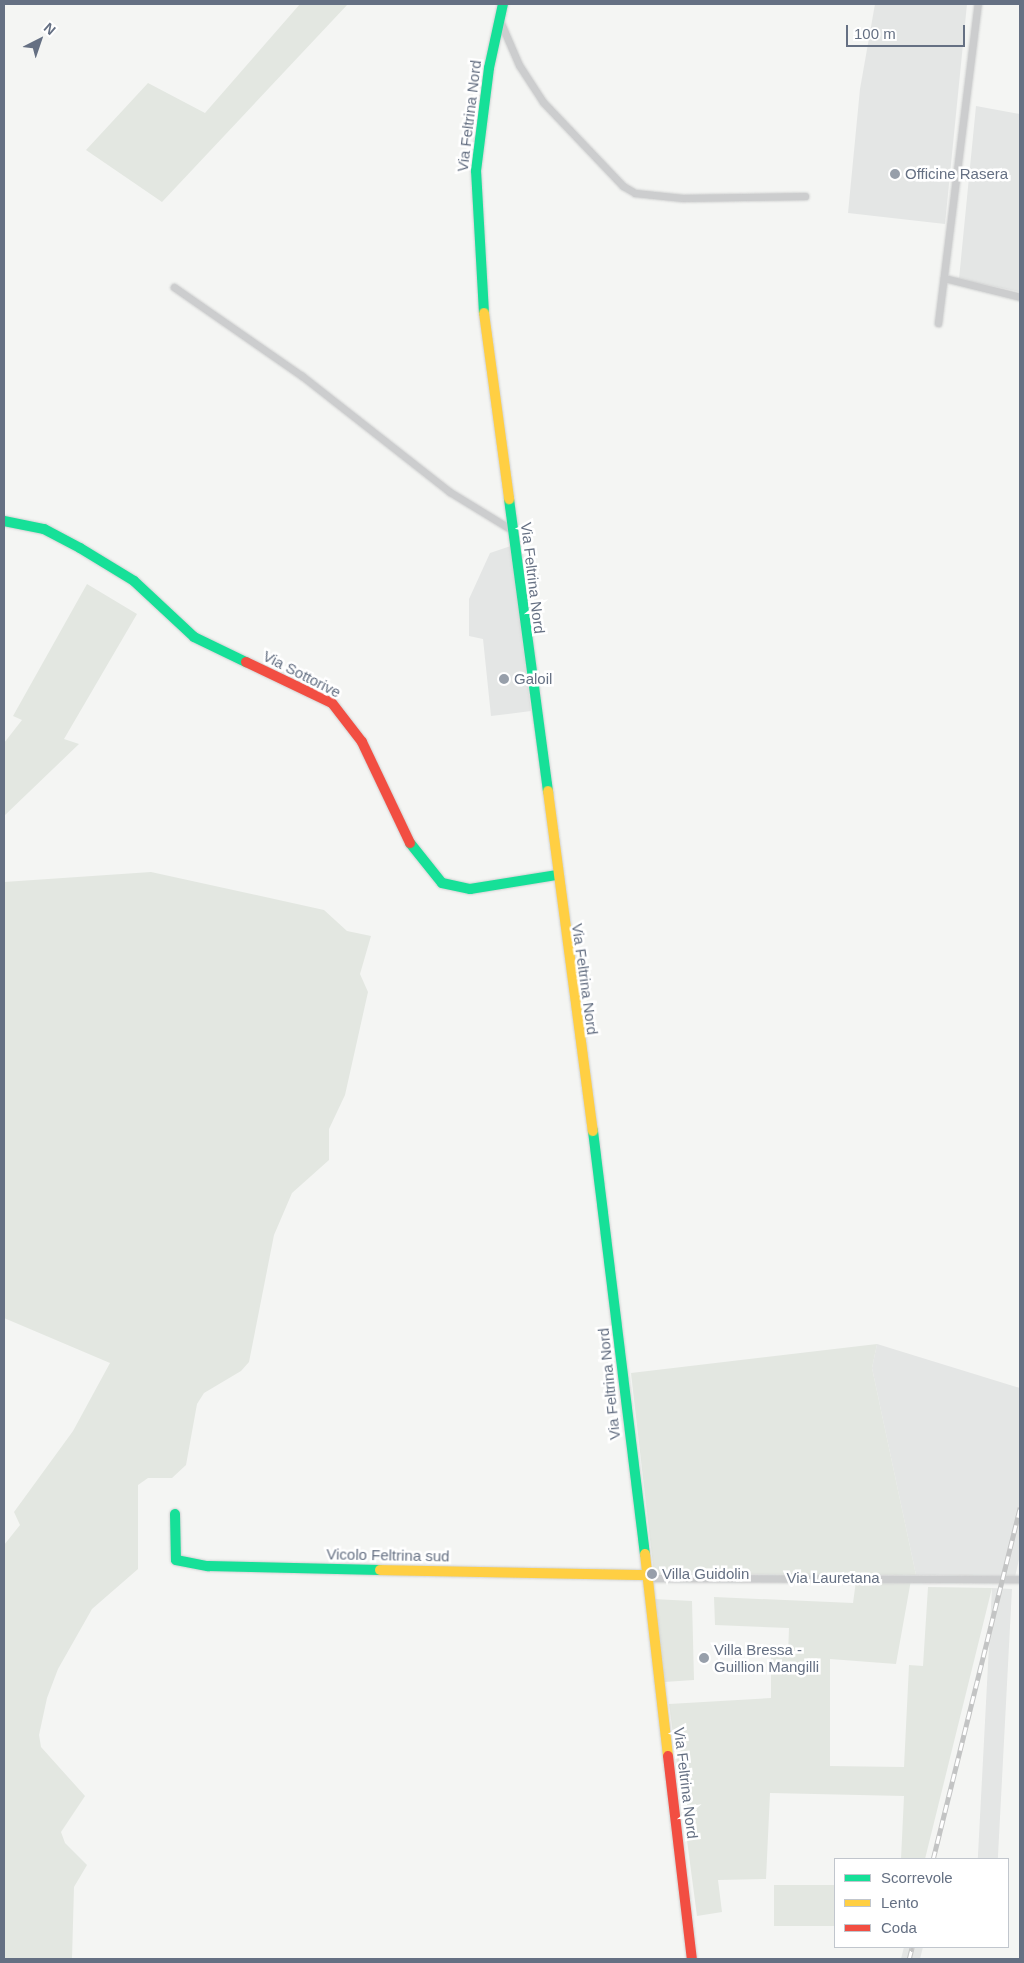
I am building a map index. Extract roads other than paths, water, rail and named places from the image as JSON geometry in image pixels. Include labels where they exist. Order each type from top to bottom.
[{"type":"main road","name":"Via Feltrina Nord","points":[[503,4],[476,171],[480,282],[556,875],[614,1291],[692,1959]]},
{"type":"main road","name":"Via Sottorive","points":[[4,522],[44,529],[80,548],[134,581],[194,636],[332,703],[362,742],[414,852],[442,883],[470,889],[556,875]]},
{"type":"main road","name":"Vicolo Feltrina sud","points":[[175,1514],[176,1560],[208,1566],[646,1577]]},
{"type":"street","points":[[938,323],[978,4]]},
{"type":"street","points":[[500,20],[519,65],[543,102],[623,186],[635,193],[683,198],[805,196]]},
{"type":"street","points":[[944,278],[1020,297]]},
{"type":"street","points":[[174,287],[302,376],[457,498],[512,530]]},
{"type":"street","name":"Via Lauretana","points":[[646,1577],[1020,1579]]},
{"type":"railway","points":[[933,1858],[1020,1508]]},
{"type":"railway","points":[[909,1959],[912,1948]]},
{"type":"place","name":"Officine Rasera","points":[[895,174]]},
{"type":"place","name":"Galoil","points":[[504,679]]},
{"type":"place","name":"Villa Guidolin","points":[[652,1574]]},
{"type":"place","name":"Villa Bressa - Guillion Mangilli","points":[[704,1658]]}]
